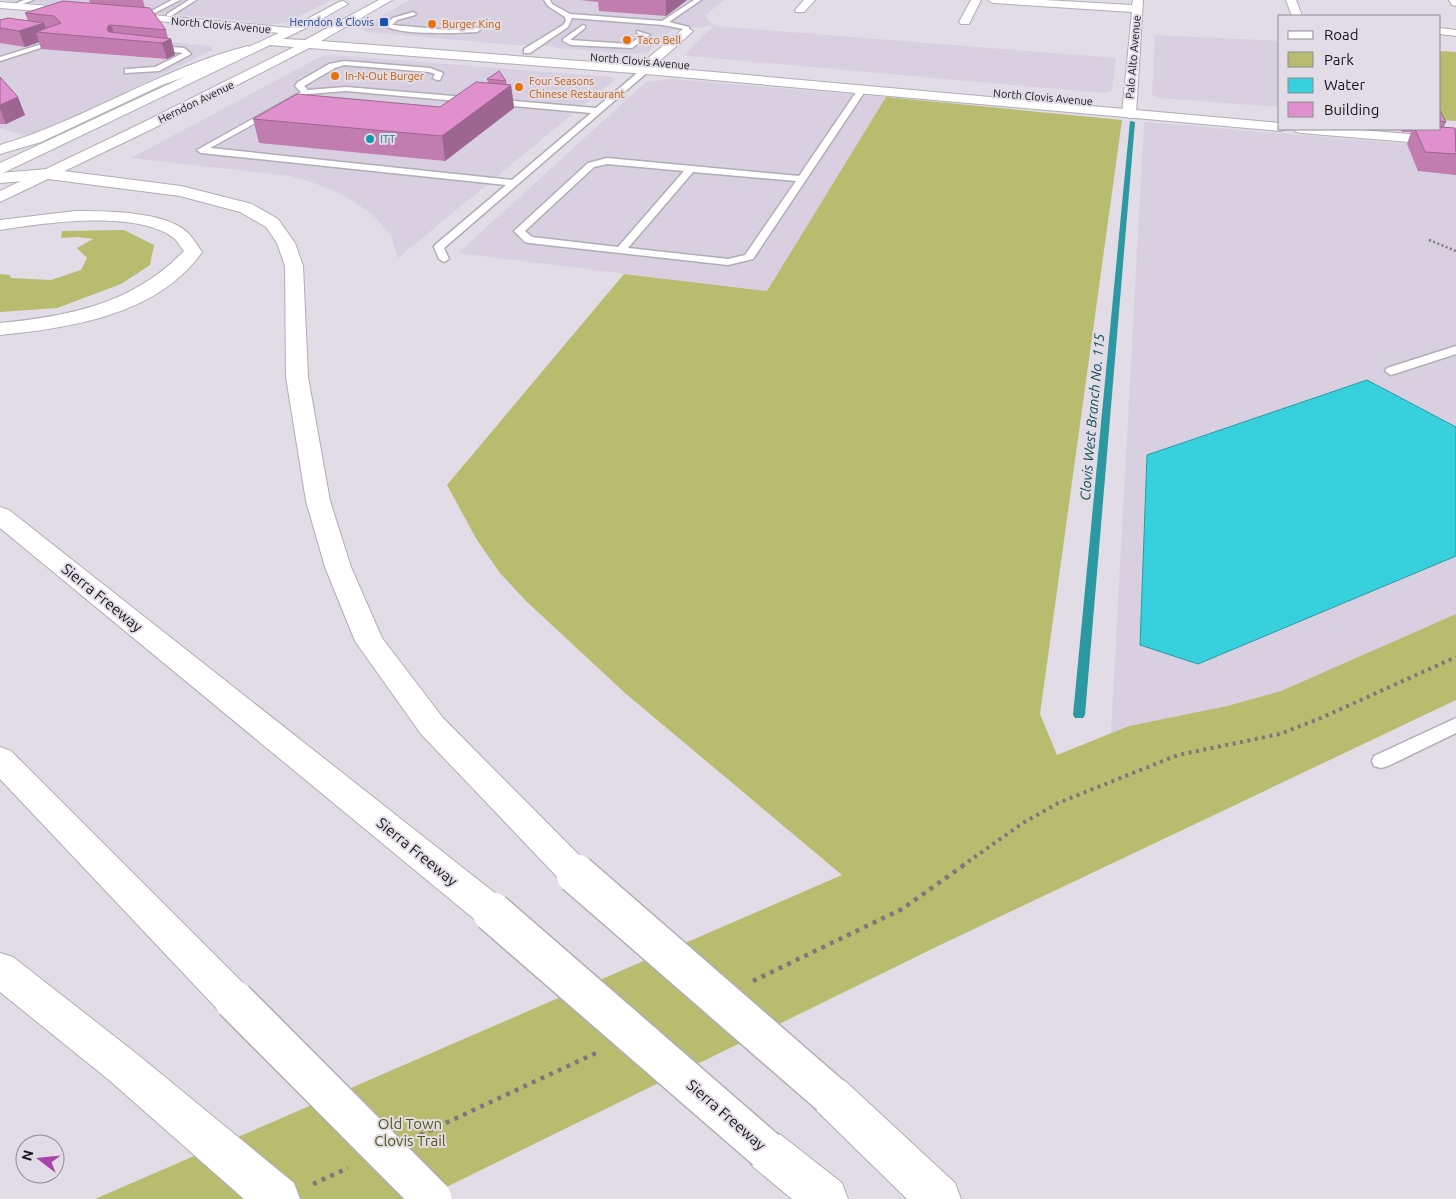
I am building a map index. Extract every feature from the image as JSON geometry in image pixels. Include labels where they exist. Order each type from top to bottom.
[{"type":"main road","name":"Herndon Avenue","points":[[0,170],[245,44],[268,41],[350,0]]},
{"type":"main road","name":"Herndon Avenue","points":[[0,197],[203,100],[310,44],[387,0]]},
{"type":"main road","points":[[800,10],[810,0]]},
{"type":"main road","points":[[965,22],[976,0]]},
{"type":"main road","points":[[993,0],[1138,5]]},
{"type":"main road","points":[[1292,0],[1297,15]]},
{"type":"main road","name":"Palo Alto Avenue","points":[[1129,110],[1138,5]]},
{"type":"main road","points":[[13,6],[83,17],[0,11],[13,6]]},
{"type":"main road","name":"North Clovis Avenue","points":[[110,16],[527,51],[862,90],[1129,110],[1278,117]]},
{"type":"main road","points":[[649,66],[687,31]]},
{"type":"main road","points":[[1441,32],[1456,32]]},
{"type":"main road","name":"North Clovis Avenue","points":[[268,41],[477,58],[649,66],[1129,110],[1278,127]]},
{"type":"main road","points":[[0,150],[29,142],[157,82],[245,44]]},
{"type":"main road","points":[[1313,130],[1456,142]]},
{"type":"main road","points":[[1441,130],[1456,131]]},
{"type":"main road","points":[[0,178],[48,174],[181,191],[246,208],[272,223],[286,243],[294,266],[297,377],[318,500],[338,567],[369,641],[432,726],[576,874],[830,1095],[939,1199]]},
{"type":"main road","points":[[0,225],[65,216],[99,216],[148,220],[178,233],[189,242],[192,252],[182,266],[169,278],[146,293],[71,319],[0,329]]},
{"type":"main road","name":"Sierra Freeway","points":[[0,515],[492,912],[766,1150],[826,1199]]},
{"type":"main road","points":[[0,759],[234,1000],[432,1199]]},
{"type":"main road","points":[[0,969],[123,1067],[293,1193]]},
{"type":"lane","points":[[13,6],[30,0]]},
{"type":"lane","points":[[143,18],[177,0]]},
{"type":"lane","points":[[163,19],[193,0]]},
{"type":"lane","points":[[547,0],[550,5],[568,16],[663,23],[684,26],[687,28],[687,31]]},
{"type":"lane","points":[[663,23],[698,0]]},
{"type":"lane","points":[[414,14],[395,19],[387,25],[394,28],[449,32],[476,30]]},
{"type":"lane","points":[[527,51],[566,26],[569,21],[568,16]]},
{"type":"lane","points":[[583,27],[565,40],[571,43],[632,46],[647,35],[640,32]]},
{"type":"lane","points":[[0,59],[61,39],[59,36],[50,35]]},
{"type":"lane","points":[[128,71],[156,69],[187,54],[184,50],[142,47]]},
{"type":"lane","points":[[306,92],[299,86],[301,84],[332,66],[344,63],[430,70],[439,73],[437,78]]},
{"type":"lane","points":[[444,258],[439,247],[649,66]]},
{"type":"lane","points":[[514,183],[201,150],[306,92],[346,89],[599,111]]},
{"type":"lane","points":[[802,179],[607,162],[591,165],[519,231],[529,240],[728,262],[749,257],[802,179],[862,90]]},
{"type":"lane","points":[[621,250],[690,169]]},
{"type":"lane","points":[[1391,371],[1456,350]]},
{"type":"lane","points":[[1381,761],[1456,725]]},
{"type":"path","points":[[1429,240],[1456,251]]},
{"type":"path","points":[[745,984],[902,909],[1023,823],[1058,803],[1141,768],[1178,755],[1280,734],[1456,657]]},
{"type":"path","points":[[414,1137],[602,1050]]},
{"type":"path","points":[[293,1193],[352,1166]]},
{"type":"shaded area","points":[[1,0],[331,0],[288,22],[268,25],[238,20]]},
{"type":"shaded area","points":[[409,0],[724,0],[705,16],[714,26],[1116,58],[1112,91],[1103,93],[689,56],[685,54],[713,26],[672,30],[647,53],[633,54],[367,32],[361,28]]},
{"type":"shaded area","points":[[0,22],[113,37],[211,46],[213,50],[30,137],[0,128]]},
{"type":"shaded area","points":[[1155,35],[1278,41],[1278,107],[1159,98],[1152,95]]},
{"type":"shaded area","points":[[332,55],[611,77],[614,80],[398,258],[391,235],[373,215],[347,197],[314,183],[290,176],[131,158],[322,56]]},
{"type":"shaded area","points":[[673,79],[886,97],[767,291],[458,253],[646,82]]},
{"type":"shaded area","points":[[1144,122],[1456,148],[1456,614],[1281,691],[1227,706],[1129,726],[1111,733]]},
{"type":"green space","points":[[1441,51],[1456,52],[1456,121],[1441,120]]},
{"type":"green space","name":"Old Town Clovis Trail","points":[[886,97],[1122,120],[1040,714],[1057,755],[1129,726],[1227,706],[1281,691],[1456,614],[1456,700],[936,947],[422,1199],[95,1199],[842,875],[625,693],[525,600],[500,573],[477,540],[447,485],[624,274],[767,291]]},
{"type":"green space","points":[[124,230],[154,245],[150,265],[121,284],[57,308],[0,312],[0,274],[10,275],[11,278],[51,280],[81,270],[87,258],[77,248],[93,239],[79,237],[61,238],[62,231]]},
{"type":"water","points":[[1367,380],[1456,427],[1456,556],[1198,664],[1140,645],[1147,455]]},
{"type":"building","points":[[63,1],[150,8],[166,30],[111,25],[108,26],[107,30],[109,32],[171,39],[162,43],[36,32],[61,23],[54,16],[25,13]]},
{"type":"building","points":[[8,18],[44,23],[19,31],[0,28],[0,20]]},
{"type":"building","points":[[499,71],[506,81],[487,79]]},
{"type":"building","points":[[0,77],[18,97],[0,105]]},
{"type":"building","points":[[476,82],[511,85],[442,136],[253,119],[297,94],[440,107]]},
{"type":"building","points":[[1441,113],[1446,122],[1441,121]]},
{"type":"building","points":[[1441,127],[1455,128],[1456,154],[1425,152],[1415,130],[1441,130]]},
{"type":"waterway","name":"Clovis West Branch No. 115","points":[[1079,715],[1132,122]]},
{"type":"place","name":"Herndon & Clovis","points":[[384,22]]},
{"type":"place","name":"Burger King","points":[[432,24]]},
{"type":"place","name":"Taco Bell","points":[[627,40]]},
{"type":"place","name":"In-N-Out Burger","points":[[335,76]]},
{"type":"place","name":"Four Seasons Chinese Restaurant","points":[[519,87]]},
{"type":"place","name":"ITT","points":[[370,139]]}]
